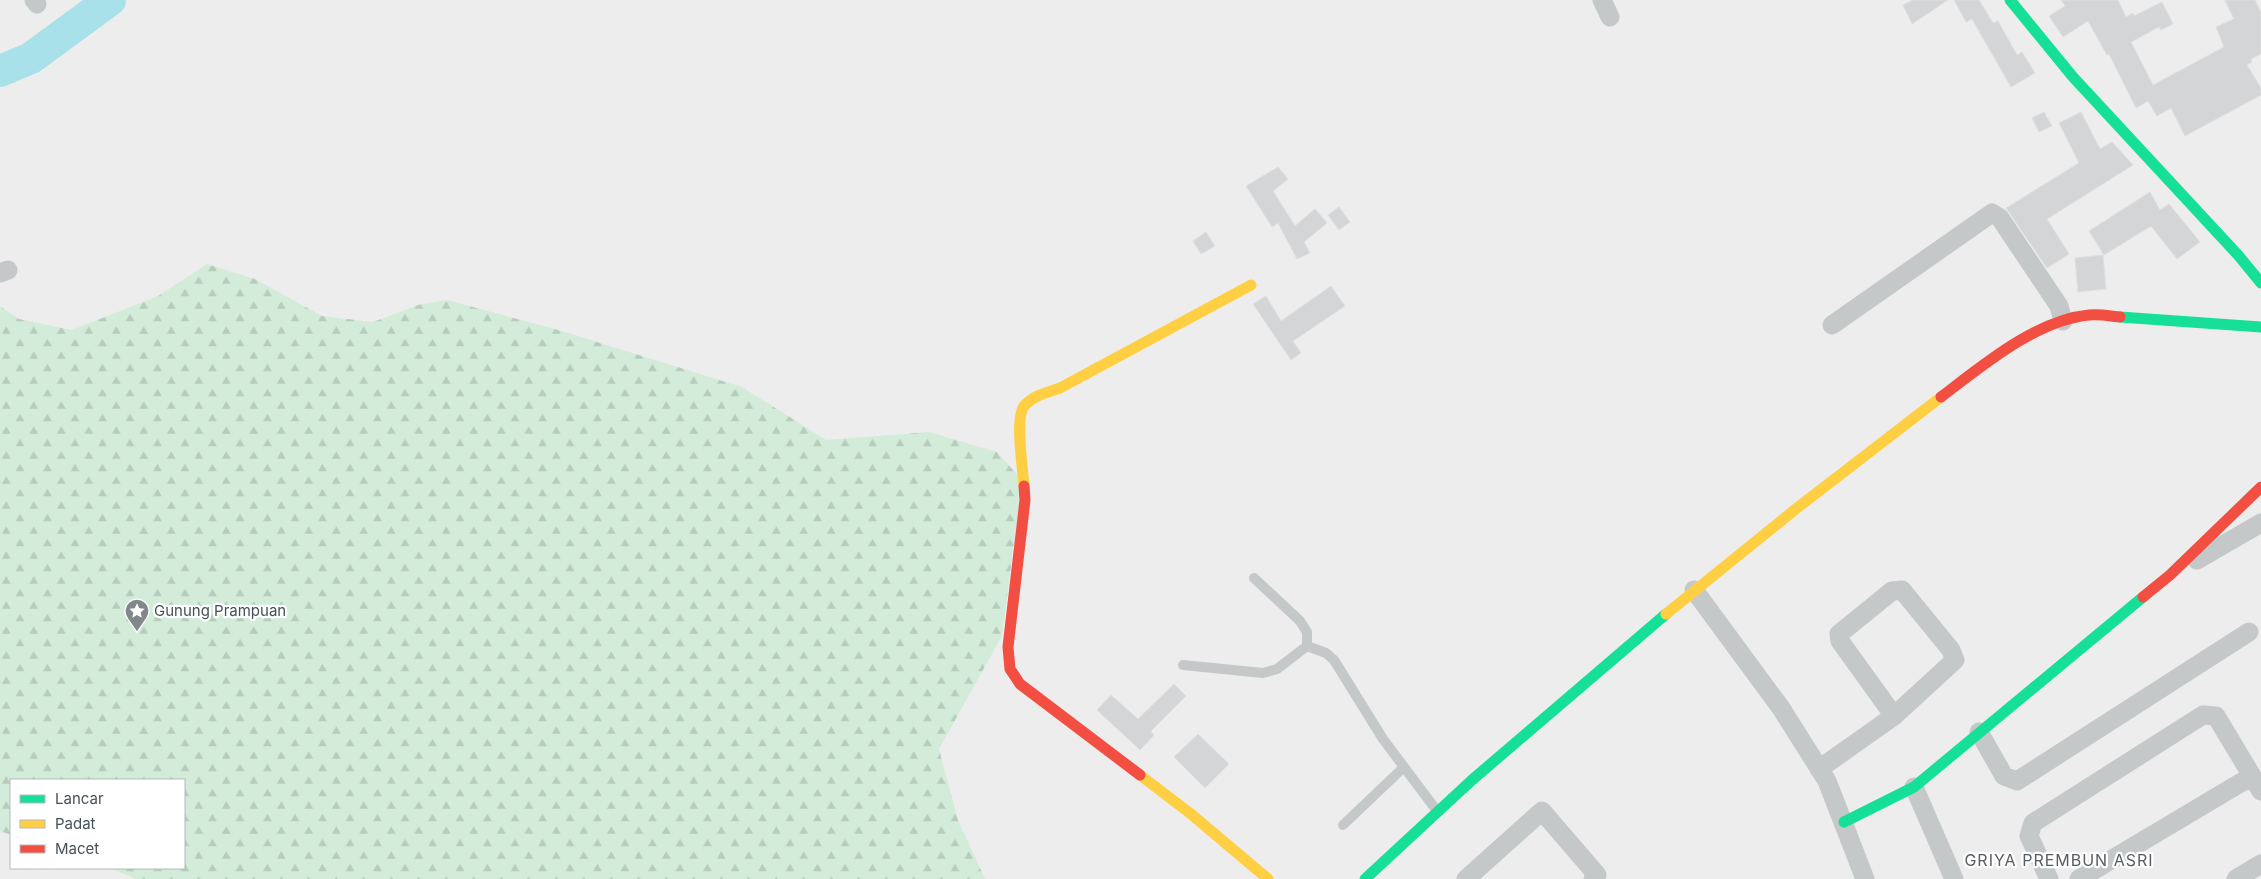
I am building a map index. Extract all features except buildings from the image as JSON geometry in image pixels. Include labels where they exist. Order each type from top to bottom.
[{"type":"street","points":[[1602,0],[1610,17]]},
{"type":"street","points":[[2010,0],[2074,77],[2238,255],[2261,283]]},
{"type":"street","points":[[1832,325],[1992,213],[2000,218],[2059,306],[2063,321]]},
{"type":"street","points":[[1251,285],[1060,388],[1037,396],[1023,406],[1019,421],[1025,500],[1008,647],[1010,669],[1020,684],[1191,814],[1268,879]]},
{"type":"street","points":[[1365,879],[1472,780],[1694,590],[1797,508],[1995,356],[2045,327],[2089,315],[2261,327]]},
{"type":"street","points":[[1844,822],[1914,787],[2170,575],[2261,488]]},
{"type":"street","points":[[2170,575],[2261,523]]},
{"type":"street","points":[[1694,590],[1780,708],[1827,782],[1865,879]]},
{"type":"street","points":[[1819,769],[1894,716],[1955,660],[1951,650],[1902,590],[1892,591],[1839,634],[1840,641],[1894,716]]},
{"type":"street","points":[[1979,732],[2004,776],[2017,781],[2250,632]]},
{"type":"street","points":[[2049,879],[2030,836],[2033,823],[2203,715],[2216,716],[2256,783],[2079,879]]},
{"type":"street","points":[[1914,787],[1954,879]]},
{"type":"street","points":[[1466,879],[1542,811],[1597,875],[1593,879]]},
{"type":"street","points":[[2236,879],[2261,864]]},
{"type":"lane","points":[[1183,665],[1262,673],[1277,669],[1307,646],[1308,632],[1300,621],[1254,578]]},
{"type":"lane","points":[[1307,646],[1326,653],[1334,660],[1384,739],[1438,812]]},
{"type":"lane","points":[[1344,825],[1404,766]]},
{"type":"green space","points":[[207,264],[255,279],[322,316],[373,322],[421,304],[447,300],[555,329],[742,387],[826,440],[929,432],[997,452],[1022,480],[1002,636],[939,749],[958,820],[985,879],[136,879],[112,869],[185,869],[185,779],[10,779],[10,835],[0,831],[0,306],[19,319],[72,330],[158,296]]},
{"type":"waterway","points":[[0,71],[31,58],[110,0]]},
{"type":"traffic: fast","points":[[2010,0],[2073,77],[2238,255],[2261,283]]},
{"type":"traffic: fast","points":[[2120,317],[2261,327]]},
{"type":"traffic: fast","points":[[1844,822],[1914,787],[2143,597]]},
{"type":"traffic: fast","points":[[1365,879],[1472,780],[1666,614]]},
{"type":"traffic: slow","points":[[1024,486],[1020,419],[1025,405],[1037,396],[1060,388],[1251,285]]},
{"type":"traffic: slow","points":[[1666,614],[1797,508],[1941,397]]},
{"type":"traffic: slow","points":[[1140,775],[1191,814],[1268,879]]},
{"type":"traffic: jam","points":[[1941,397],[2010,346],[2049,326],[2089,315],[2120,317]]},
{"type":"traffic: jam","points":[[1024,486],[1025,500],[1008,647],[1010,669],[1020,684],[1140,775]]},
{"type":"traffic: jam","points":[[2143,597],[2170,575],[2261,487]]},
{"type":"place","name":"Gunung Prampuan","points":[[137,632]]},
{"type":"district","name":"GRIYA PREMBUN ASRI","points":[[2059,860]]}]
